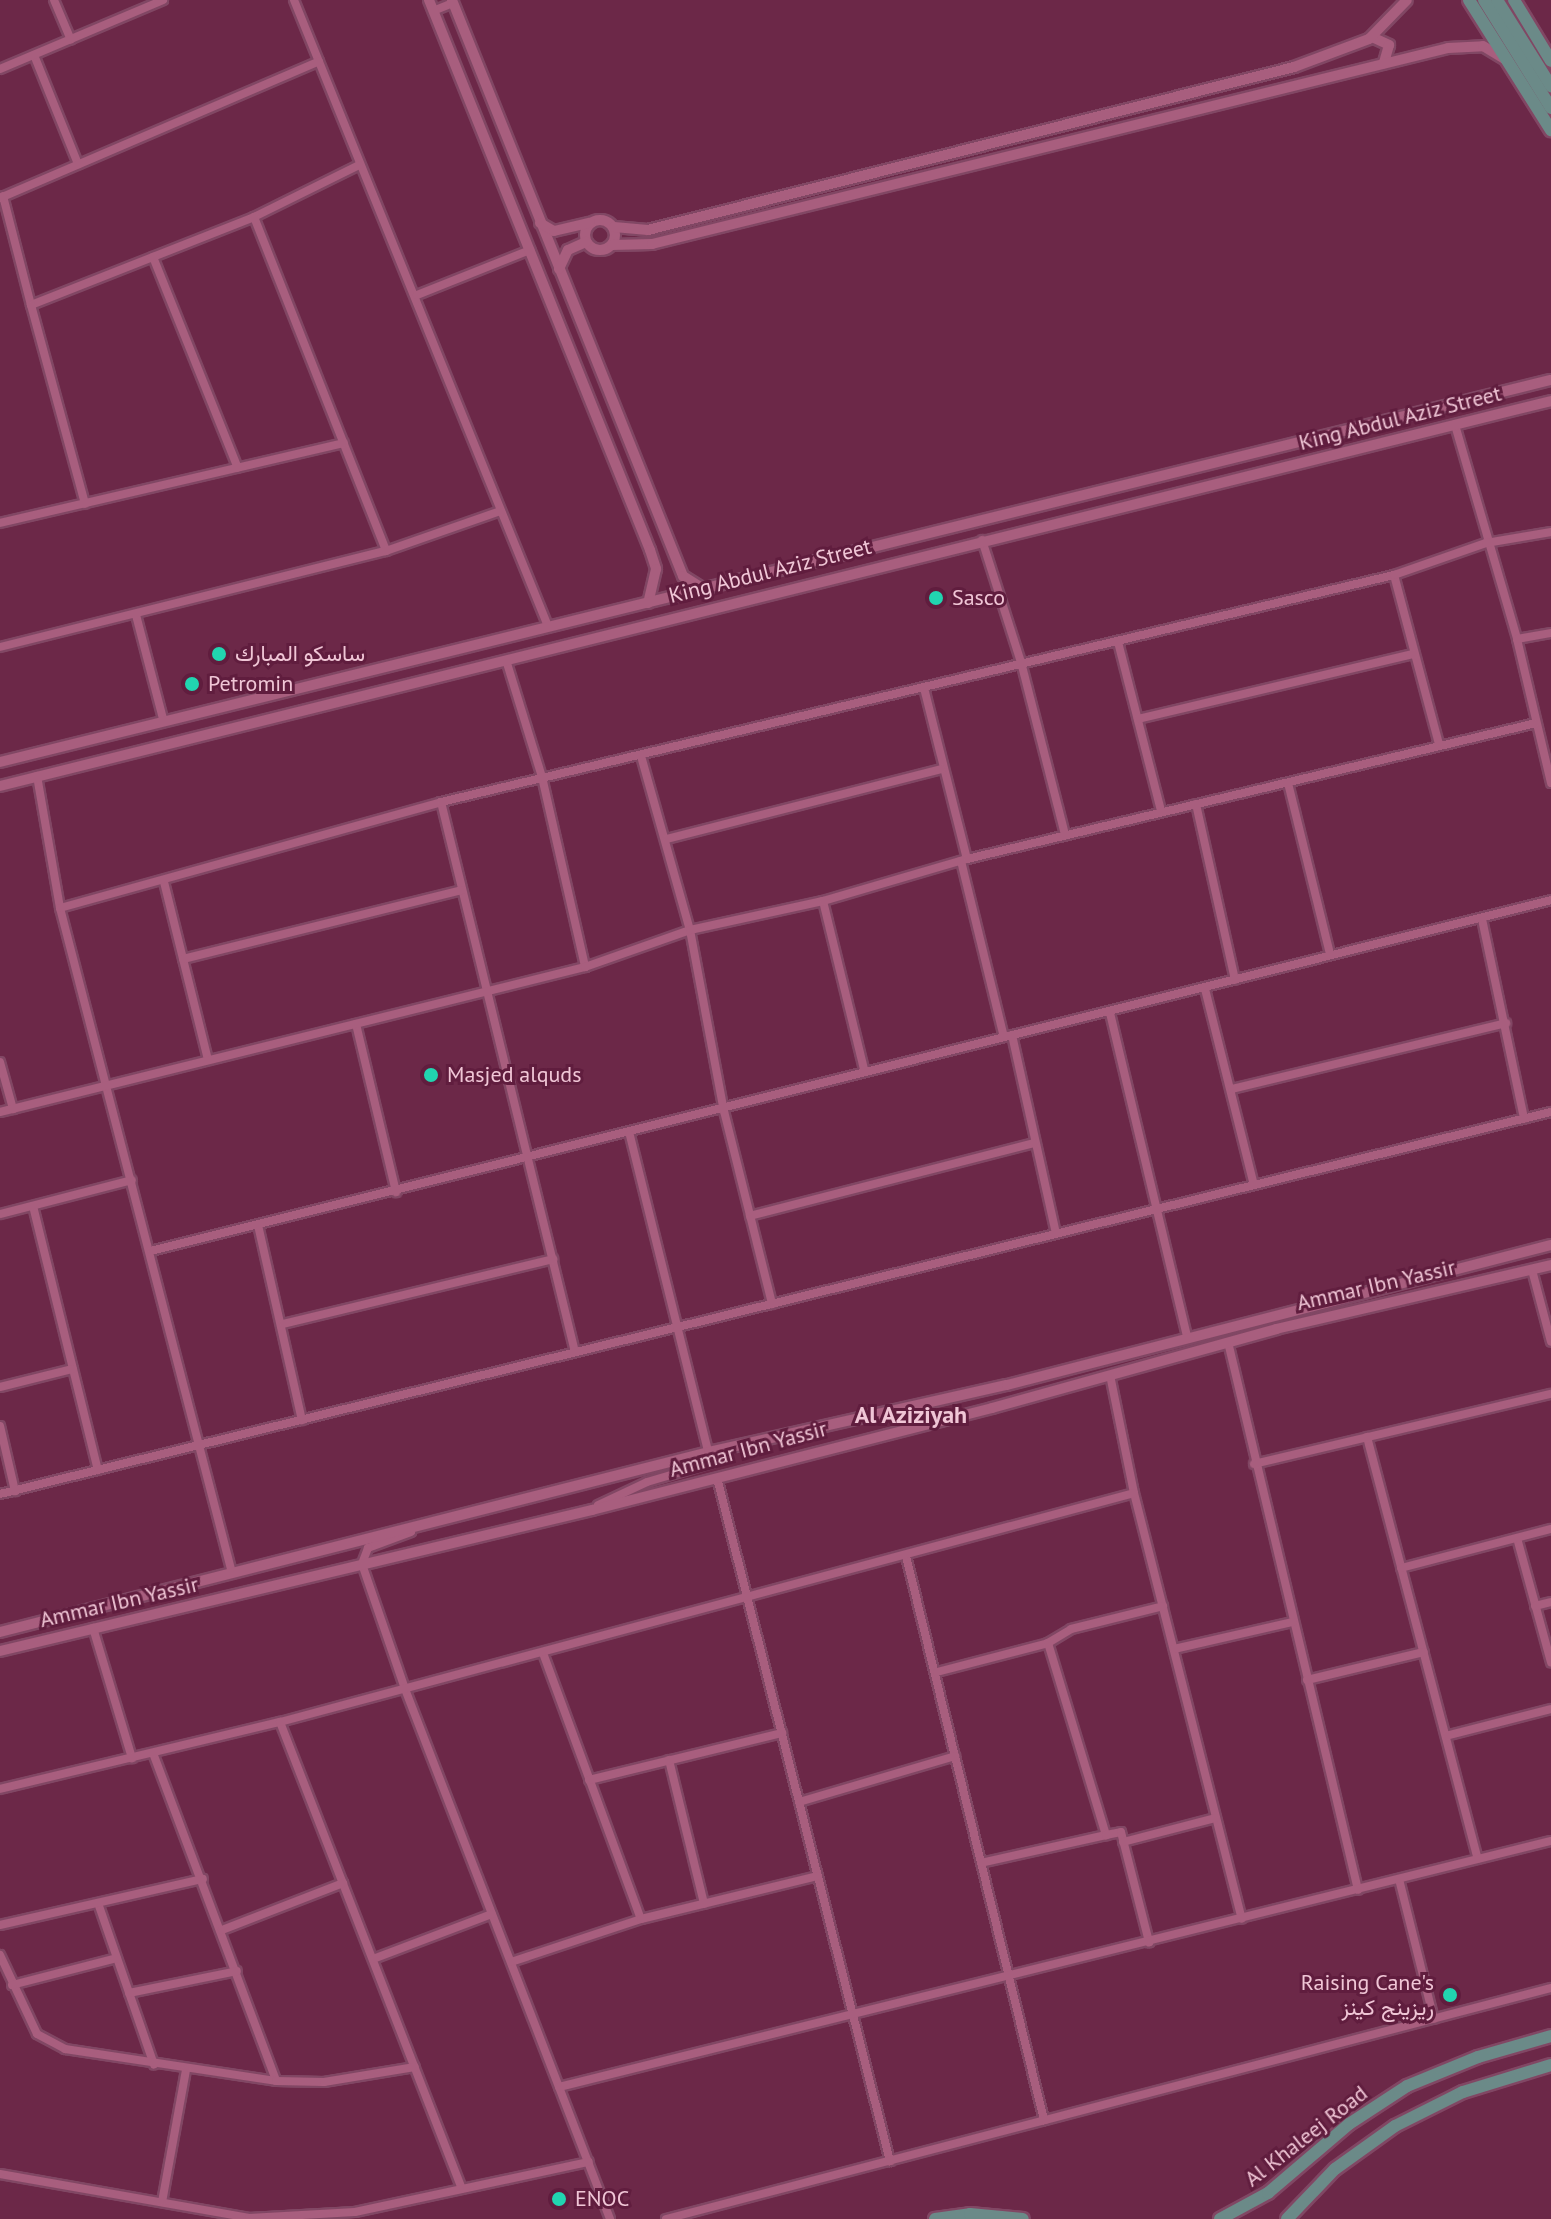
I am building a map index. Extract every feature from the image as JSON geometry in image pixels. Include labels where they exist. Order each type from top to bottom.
[{"type":"main road","points":[[1469,0],[1551,130]]},
{"type":"main road","points":[[1484,0],[1551,108]]},
{"type":"main road","points":[[1497,0],[1551,86]]},
{"type":"main road","points":[[1514,0],[1551,61]]},
{"type":"main road","name":"Al Khaleej Road","points":[[1220,2219],[1268,2193],[1349,2124],[1407,2086],[1478,2057],[1551,2036]]},
{"type":"main road","name":"Al Khaleej Road","points":[[1287,2219],[1303,2198],[1363,2148],[1430,2107],[1551,2065]]},
{"type":"main road","points":[[1239,2219],[1268,2193]]},
{"type":"main road","points":[[1279,2219],[1303,2198]]},
{"type":"main road","points":[[936,2218],[970,2214],[1023,2219]]},
{"type":"street","points":[[54,0],[71,40]]},
{"type":"street","points":[[0,69],[163,0]]},
{"type":"street","points":[[294,0],[359,165],[417,295],[548,626]]},
{"type":"street","points":[[540,223],[554,231],[602,219],[614,227],[648,230],[1294,67],[1372,37],[1407,0]]},
{"type":"street","points":[[648,603],[656,569],[431,6],[452,2],[677,561],[686,581],[702,588]]},
{"type":"street","points":[[1372,37],[1389,45],[1384,63]]},
{"type":"street","points":[[586,242],[599,250],[612,245],[652,244],[1448,48],[1483,46],[1507,61]]},
{"type":"street","points":[[34,55],[78,164]]},
{"type":"street","points":[[85,504],[1,197],[319,61]]},
{"type":"street","points":[[31,305],[254,217],[359,165]]},
{"type":"street","points":[[254,217],[386,551]]},
{"type":"street","points":[[586,242],[590,223]]},
{"type":"street","points":[[612,245],[614,227]]},
{"type":"street","points":[[559,269],[568,250],[586,242]]},
{"type":"street","points":[[417,295],[530,250]]},
{"type":"street","points":[[153,257],[238,468]]},
{"type":"street","name":"King Abdul Aziz Street","points":[[0,762],[163,719],[1551,380]]},
{"type":"street","name":"King Abdul Aziz Street","points":[[0,786],[1551,401]]},
{"type":"street","points":[[1455,425],[1486,543],[1517,639],[1551,783]]},
{"type":"street","points":[[0,523],[344,443]]},
{"type":"street","points":[[0,646],[386,551],[500,511]]},
{"type":"street","points":[[60,908],[164,882],[441,802],[1394,575],[1486,543],[1551,532]]},
{"type":"street","points":[[982,540],[1021,662],[1065,835]]},
{"type":"street","points":[[656,569],[677,561]]},
{"type":"street","points":[[1394,575],[1439,744]]},
{"type":"street","points":[[136,615],[163,719]]},
{"type":"street","points":[[1517,639],[1551,633]]},
{"type":"street","points":[[1118,642],[1161,811]]},
{"type":"street","points":[[1138,719],[1414,654]]},
{"type":"street","points":[[506,660],[542,777],[585,967]]},
{"type":"street","points":[[924,688],[941,769],[1056,1233]]},
{"type":"street","points":[[0,1112],[585,967],[690,930],[823,901],[964,860],[1536,723]]},
{"type":"street","points":[[641,756],[667,839],[690,930],[724,1111],[772,1304]]},
{"type":"street","points":[[667,839],[941,769]]},
{"type":"street","points":[[37,776],[60,908],[232,1573]]},
{"type":"street","points":[[1288,783],[1330,954]]},
{"type":"street","points":[[441,802],[575,1352]]},
{"type":"street","points":[[1196,804],[1235,980]]},
{"type":"street","points":[[164,882],[208,1060]]},
{"type":"street","points":[[183,959],[462,890]]},
{"type":"street","points":[[151,1251],[630,1135],[724,1111],[864,1069],[1110,1013],[1330,954],[1551,900]]},
{"type":"street","points":[[823,901],[864,1069]]},
{"type":"street","points":[[1482,919],[1524,1119]]},
{"type":"street","points":[[1205,989],[1253,1182]]},
{"type":"street","points":[[1110,1013],[1187,1335]]},
{"type":"street","points":[[1232,1089],[1506,1023]]},
{"type":"street","points":[[356,1024],[396,1192]]},
{"type":"street","points":[[0,1062],[13,1109]]},
{"type":"street","points":[[0,1494],[1253,1182],[1551,1112]]},
{"type":"street","points":[[581,1512],[647,1482],[711,1463],[673,1328],[630,1135]]},
{"type":"street","points":[[750,1216],[1035,1143]]},
{"type":"street","points":[[0,1214],[132,1180]]},
{"type":"street","points":[[33,1206],[98,1470]]},
{"type":"street","points":[[258,1225],[283,1324],[302,1420]]},
{"type":"street","name":"Ammar Ibn Yassir","points":[[0,1632],[709,1452],[1007,1385],[1187,1335],[1551,1245]]},
{"type":"street","points":[[283,1324],[553,1259]]},
{"type":"street","name":"Ammar Ibn Yassir","points":[[0,1651],[581,1512],[1228,1342],[1551,1265]]},
{"type":"street","points":[[1532,1270],[1551,1342]]},
{"type":"street","points":[[1228,1342],[1254,1464],[1358,1890]]},
{"type":"street","points":[[0,1387],[73,1369]]},
{"type":"street","points":[[1110,1375],[1134,1493],[1242,1919]]},
{"type":"street","points":[[1254,1464],[1551,1394]]},
{"type":"street","points":[[0,1426],[15,1491]]},
{"type":"street","points":[[1367,1437],[1478,1859]]},
{"type":"street","points":[[717,1478],[890,2161]]},
{"type":"street","points":[[0,1789],[280,1722],[748,1599],[1134,1493]]},
{"type":"street","points":[[442,1520],[368,1548],[362,1564],[405,1689],[610,2219]]},
{"type":"street","points":[[1401,1568],[1551,1529]]},
{"type":"street","points":[[1517,1538],[1551,1662]]},
{"type":"street","points":[[906,1556],[937,1672],[1044,2120]]},
{"type":"street","points":[[1535,1606],[1551,1602]]},
{"type":"street","points":[[937,1672],[1048,1643],[1071,1629],[1163,1606]]},
{"type":"street","points":[[1174,1649],[1293,1622]]},
{"type":"street","points":[[93,1628],[132,1758]]},
{"type":"street","points":[[1048,1643],[1106,1835]]},
{"type":"street","points":[[1307,1680],[1424,1652]]},
{"type":"street","points":[[543,1653],[641,1919]]},
{"type":"street","points":[[1446,1736],[1551,1709]]},
{"type":"street","points":[[280,1722],[462,2189]]},
{"type":"street","points":[[589,1780],[782,1733]]},
{"type":"street","points":[[153,1753],[203,1879],[276,2081]]},
{"type":"street","points":[[799,1802],[955,1756]]},
{"type":"street","points":[[669,1760],[704,1904]]},
{"type":"street","points":[[1123,1842],[1216,1818]]},
{"type":"street","points":[[981,1863],[1121,1832],[1149,1942]]},
{"type":"street","points":[[559,2087],[1551,1841]]},
{"type":"street","points":[[511,1962],[641,1919],[818,1876]]},
{"type":"street","points":[[0,1925],[203,1879]]},
{"type":"street","points":[[1399,1879],[1434,2019]]},
{"type":"street","points":[[222,1930],[343,1883]]},
{"type":"street","points":[[98,1903],[154,2065]]},
{"type":"street","points":[[373,1959],[492,1914]]},
{"type":"street","points":[[0,1955],[37,2034],[65,2049],[186,2070],[276,2081],[324,2082],[415,2067]]},
{"type":"street","points":[[12,1985],[117,1958]]},
{"type":"street","points":[[129,1993],[237,1971]]},
{"type":"street","points":[[666,2219],[1551,1988]]},
{"type":"street","points":[[162,2202],[186,2070]]},
{"type":"street","points":[[0,2174],[249,2218],[340,2216],[589,2162]]},
{"type":"place","name":"Sasco","points":[[936,598]]},
{"type":"place","name":"ساسكو المبارك","points":[[219,654]]},
{"type":"place","name":"Petromin","points":[[192,684]]},
{"type":"place","name":"Masjed alquds","points":[[431,1075]]},
{"type":"place","name":"Raising Cane's ريزينج كينز","points":[[1450,1995]]},
{"type":"place","name":"ENOC","points":[[559,2199]]},
{"type":"district","name":"Al Aziziyah","points":[[911,1415]]}]
